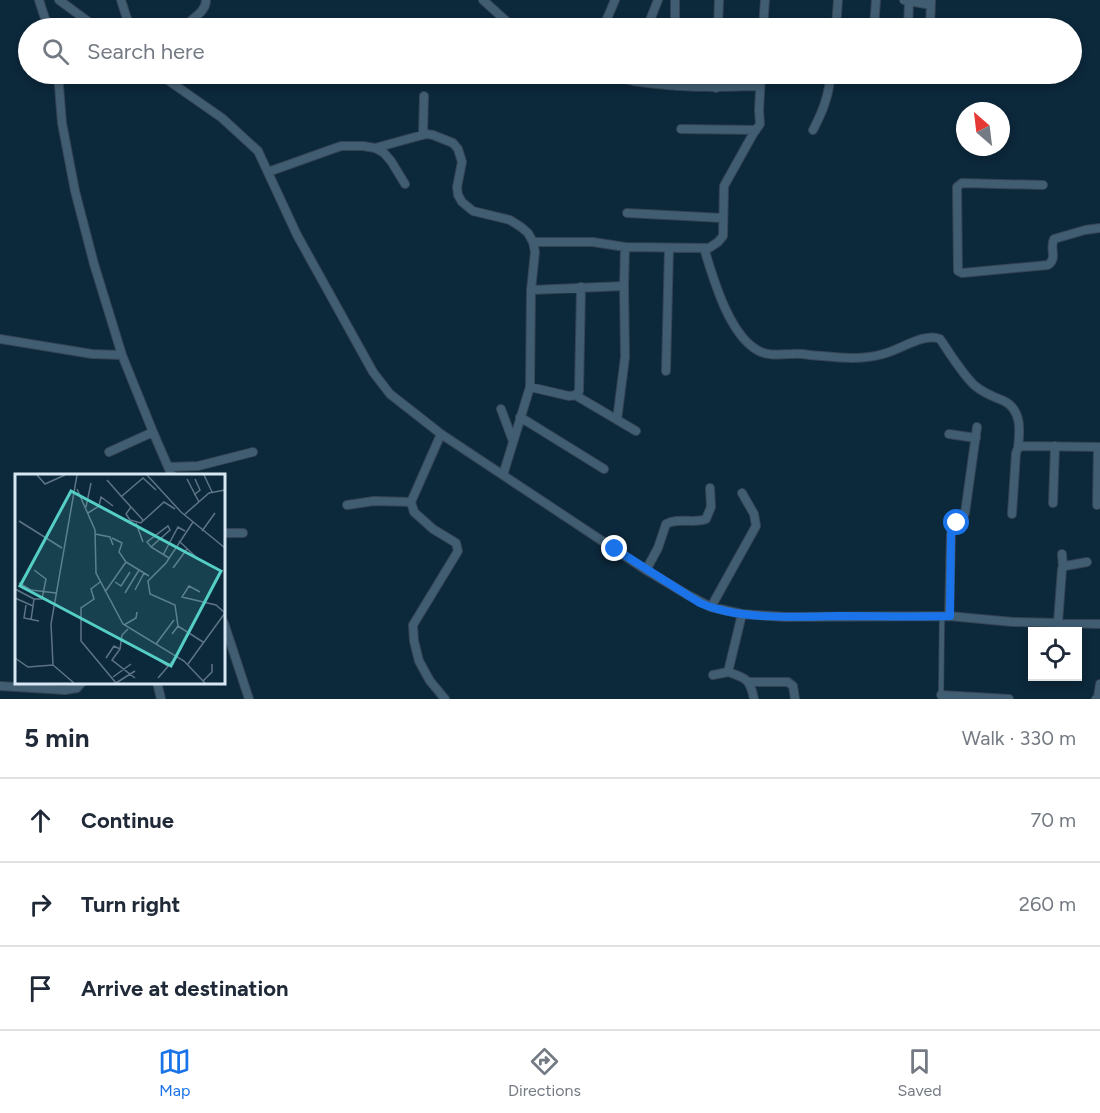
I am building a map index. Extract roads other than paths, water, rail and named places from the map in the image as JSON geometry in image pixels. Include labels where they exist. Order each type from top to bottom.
[{"type":"street","points":[[39,0],[45,18]]},
{"type":"street","points":[[59,0],[83,18]]},
{"type":"street","points":[[121,0],[127,18]]},
{"type":"street","points":[[194,18],[203,11],[206,0]]},
{"type":"street","points":[[483,0],[503,18]]},
{"type":"street","points":[[607,18],[615,0]]},
{"type":"street","points":[[650,18],[656,0]]},
{"type":"street","points":[[675,0],[675,18]]},
{"type":"street","points":[[718,0],[718,18]]},
{"type":"street","points":[[764,18],[765,0]]},
{"type":"street","points":[[837,18],[838,0]]},
{"type":"street","points":[[875,18],[876,0]]},
{"type":"street","points":[[907,18],[906,1],[931,2],[930,18]]},
{"type":"street","points":[[59,84],[63,123],[75,191],[94,264],[123,356],[171,471],[253,452]]},
{"type":"street","points":[[176,84],[222,118],[258,150],[297,235],[373,372],[390,394],[441,435],[700,603],[711,608],[742,614],[786,617],[946,616],[1013,622],[1100,624]]},
{"type":"street","points":[[534,242],[593,242],[625,247],[709,248],[723,237],[724,186],[760,124],[760,86],[716,88],[665,84]]},
{"type":"street","points":[[813,130],[826,101],[829,84]]},
{"type":"street","points":[[423,135],[424,96]]},
{"type":"street","points":[[681,129],[756,130]]},
{"type":"street","points":[[375,148],[423,135],[433,135],[453,143],[458,149],[462,162],[457,187],[462,202],[473,211],[510,220],[528,233],[534,242],[530,387],[503,475]]},
{"type":"street","points":[[268,172],[341,146],[363,146],[375,148],[384,153],[405,184]]},
{"type":"street","points":[[1042,185],[962,183],[958,185],[958,271],[962,273],[1047,265],[1053,258],[1054,239],[1100,228]]},
{"type":"street","points":[[627,213],[723,218]]},
{"type":"street","points":[[617,420],[625,357],[625,247]]},
{"type":"street","points":[[666,371],[669,248]]},
{"type":"street","points":[[704,248],[722,302],[739,333],[756,349],[768,354],[869,357],[885,354],[930,337],[940,339],[976,387],[1007,403],[1015,412],[1020,429],[1012,514]]},
{"type":"street","points":[[531,290],[624,286]]},
{"type":"street","points":[[530,387],[569,396],[579,391],[581,287]]},
{"type":"street","points":[[0,339],[92,354],[123,356]]},
{"type":"street","points":[[575,395],[636,431]]},
{"type":"street","points":[[501,409],[513,442]]},
{"type":"street","points":[[520,417],[604,469]]},
{"type":"street","points":[[946,616],[951,534],[965,513],[978,427]]},
{"type":"street","points":[[109,452],[153,432]]},
{"type":"street","points":[[949,434],[976,438]]},
{"type":"street","points":[[441,435],[411,501],[414,512],[433,529],[456,543],[458,551],[413,625],[419,661],[430,681],[445,699]]},
{"type":"street","points":[[1017,448],[1022,446],[1099,447],[1097,505]]},
{"type":"street","points":[[1053,503],[1055,446]]},
{"type":"street","points":[[646,570],[658,548],[666,524],[673,521],[706,519],[711,507],[710,488]]},
{"type":"street","points":[[711,608],[756,526],[754,514],[741,493]]},
{"type":"street","points":[[346,505],[374,501],[411,501]]},
{"type":"street","points":[[225,533],[243,533]]},
{"type":"street","points":[[1058,622],[1062,554]]},
{"type":"street","points":[[1063,567],[1087,562]]},
{"type":"street","points":[[728,672],[742,614]]},
{"type":"street","points":[[225,630],[249,699]]},
{"type":"street","points":[[713,675],[728,672],[743,677],[749,682],[754,699]]},
{"type":"street","points":[[749,682],[788,682],[793,686],[795,699]]},
{"type":"street","points":[[0,686],[65,690],[77,688],[80,684]]},
{"type":"street","points":[[157,684],[161,699]]},
{"type":"street","points":[[1096,699],[1100,684]]},
{"type":"street","points":[[941,697],[1009,699]]},
{"type":"lane","points":[[941,697],[946,616]]}]
